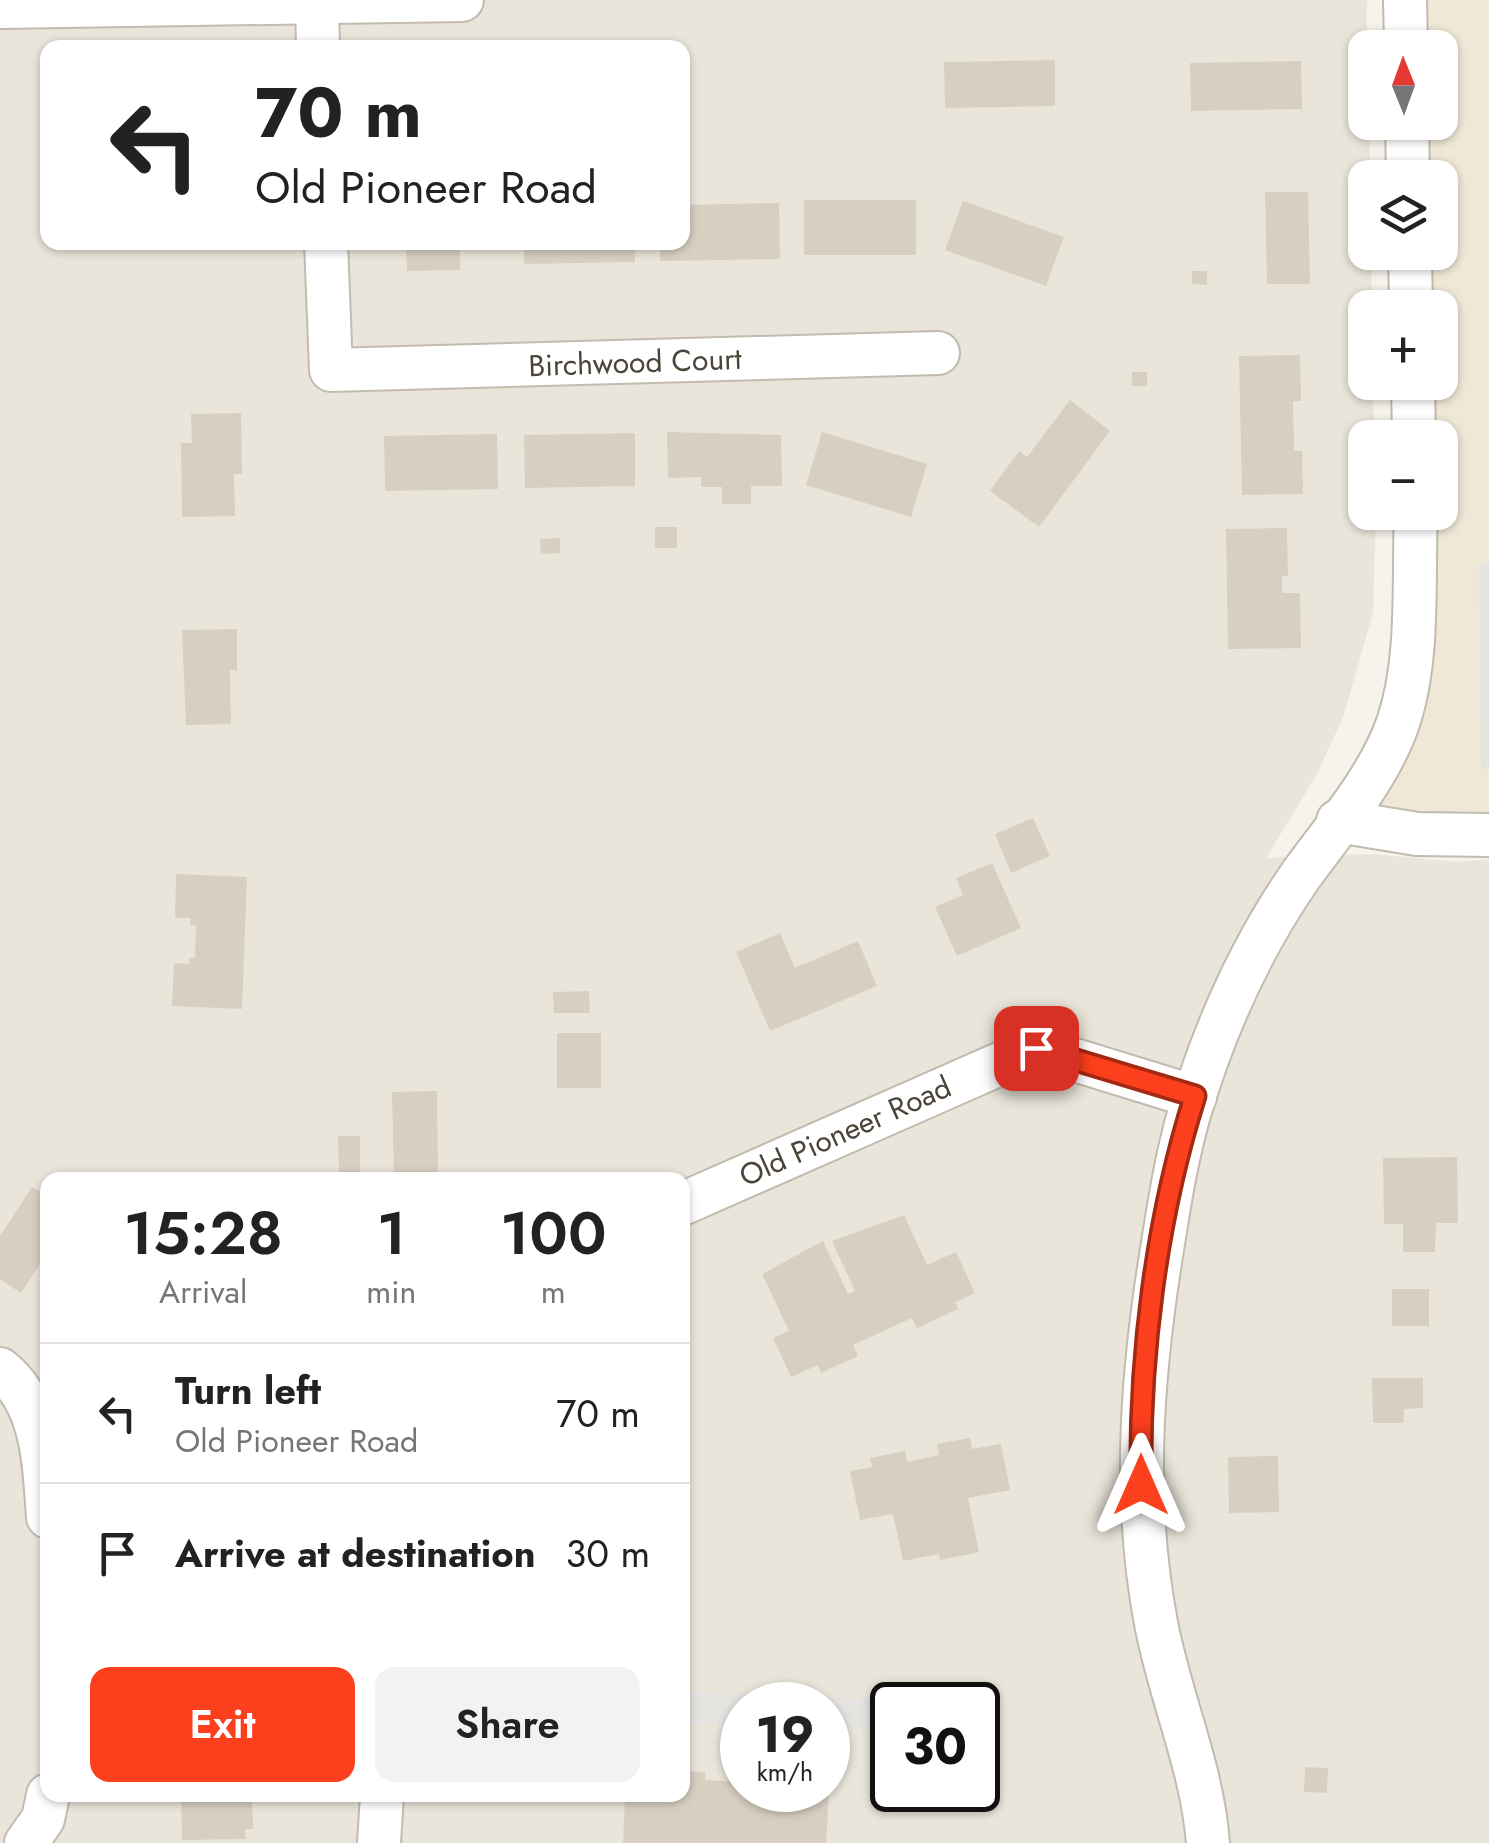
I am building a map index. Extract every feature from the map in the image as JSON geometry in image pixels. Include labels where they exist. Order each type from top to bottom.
[{"type":"street","points":[[0,7],[462,0]]},
{"type":"street","points":[[1405,0],[1406,30]]},
{"type":"street","points":[[317,1],[318,40]]},
{"type":"street","name":"Birchwood Court","points":[[326,250],[331,370],[938,353]]},
{"type":"street","points":[[1208,1843],[1197,1767],[1157,1629],[1141,1485],[1150,1326],[1177,1161],[1195,1096],[1250,962],[1384,754],[1404,701],[1415,530]]},
{"type":"street","points":[[1338,821],[1417,834],[1489,835]]},
{"type":"street","name":"Old Pioneer Road","points":[[690,1200],[1036,1048],[1195,1096]]},
{"type":"street","points":[[0,1369],[21,1390],[31,1410],[40,1447]]},
{"type":"street","points":[[26,1843],[44,1820],[47,1802]]},
{"type":"street","points":[[379,1843],[382,1802]]},
{"type":"shaded area","points":[[0,0],[1367,0],[1367,30],[1348,30],[1348,140],[1369,140],[1370,160],[1348,160],[1348,270],[1371,270],[1372,290],[1348,290],[1348,400],[1373,400],[1374,420],[1348,420],[1348,530],[1375,530],[1373,613],[1344,715],[1317,774],[1266,858],[1373,854],[1457,862],[1489,859],[1489,1843],[0,1843]]},
{"type":"shaded area","points":[[1405,0],[1489,0],[1489,821],[1339,821],[1404,701],[1404,530],[1458,530],[1458,420],[1404,420],[1404,400],[1458,400],[1458,290],[1405,290],[1405,270],[1458,270],[1458,160],[1405,160],[1405,140],[1458,140],[1458,30],[1405,30]]},
{"type":"shaded area","points":[[1489,563],[1489,767],[1481,770],[1479,564]]},
{"type":"shaded area","points":[[690,1692],[720,1693],[720,1724],[690,1723]]},
{"type":"shaded area","points":[[850,1698],[870,1699],[870,1730],[850,1730]]},
{"type":"building","points":[[1055,60],[1055,106],[945,108],[944,62]]},
{"type":"building","points":[[1301,61],[1302,109],[1191,111],[1190,63]]},
{"type":"building","points":[[1265,192],[1308,192],[1310,284],[1267,284]]},
{"type":"building","points":[[804,200],[916,200],[916,255],[804,255]]},
{"type":"building","points":[[963,201],[1064,237],[1046,286],[945,250]]},
{"type":"building","points":[[779,203],[780,259],[660,261],[660,250],[690,250],[690,205]]},
{"type":"building","points":[[406,250],[460,250],[460,270],[407,271]]},
{"type":"building","points":[[524,250],[635,250],[635,262],[524,264]]},
{"type":"building","points":[[1192,271],[1207,271],[1207,285],[1192,284]]},
{"type":"building","points":[[1300,355],[1301,401],[1293,401],[1294,451],[1302,451],[1303,494],[1242,495],[1239,356]]},
{"type":"building","points":[[1132,372],[1147,372],[1147,386],[1132,386]]},
{"type":"building","points":[[1070,400],[1110,431],[1039,527],[990,491],[1019,451],[1027,457]]},
{"type":"building","points":[[241,413],[242,474],[234,474],[235,516],[182,517],[181,443],[192,443],[191,414]]},
{"type":"building","points":[[667,432],[781,435],[782,486],[751,486],[751,504],[722,504],[722,487],[701,487],[701,477],[668,478]]},
{"type":"building","points":[[822,432],[927,464],[911,517],[806,485]]},
{"type":"building","points":[[635,433],[635,486],[525,488],[524,435]]},
{"type":"building","points":[[497,434],[498,489],[385,491],[384,436]]},
{"type":"building","points":[[655,527],[677,527],[677,548],[655,548]]},
{"type":"building","points":[[1287,528],[1288,576],[1282,576],[1282,593],[1300,593],[1301,648],[1228,649],[1226,529]]},
{"type":"building","points":[[560,538],[560,553],[541,554],[540,539]]},
{"type":"building","points":[[237,629],[237,670],[230,670],[231,724],[186,725],[182,630]]},
{"type":"building","points":[[1033,818],[1050,856],[1011,873],[995,834]]},
{"type":"building","points":[[992,863],[1021,928],[957,956],[935,907],[963,895],[956,878]]},
{"type":"building","points":[[176,874],[247,877],[242,1009],[172,1006],[174,963],[189,964],[189,958],[195,958],[196,925],[190,925],[191,918],[175,918]]},
{"type":"building","points":[[780,933],[795,968],[858,941],[877,986],[770,1031],[736,952]]},
{"type":"building","points":[[589,991],[590,1013],[554,1013],[553,992]]},
{"type":"building","points":[[557,1033],[601,1033],[601,1088],[557,1088]]},
{"type":"building","points":[[437,1091],[438,1172],[394,1172],[392,1092]]},
{"type":"building","points":[[338,1136],[360,1136],[360,1172],[339,1172]]},
{"type":"building","points":[[1457,1157],[1458,1223],[1436,1223],[1435,1252],[1403,1252],[1403,1224],[1384,1224],[1383,1158]]},
{"type":"building","points":[[32,1187],[40,1192],[40,1264],[21,1293],[0,1279],[0,1236]]},
{"type":"building","points":[[904,1215],[927,1265],[956,1252],[975,1293],[955,1302],[958,1309],[917,1328],[912,1318],[853,1345],[858,1356],[821,1373],[818,1365],[791,1377],[773,1338],[789,1331],[762,1274],[823,1241],[848,1294],[855,1291],[832,1241]]},
{"type":"building","points":[[1392,1289],[1429,1289],[1429,1326],[1392,1326]]},
{"type":"building","points":[[1372,1378],[1423,1378],[1423,1408],[1404,1409],[1403,1423],[1373,1423]]},
{"type":"building","points":[[970,1438],[972,1449],[1001,1444],[1010,1490],[968,1498],[979,1552],[940,1560],[939,1554],[903,1561],[893,1514],[860,1520],[850,1471],[872,1467],[870,1458],[905,1451],[907,1462],[939,1455],[937,1444]]},
{"type":"building","points":[[1278,1456],[1279,1512],[1229,1513],[1228,1457]]},
{"type":"building","points":[[1305,1767],[1328,1768],[1327,1793],[1304,1792]]},
{"type":"building","points":[[690,1771],[705,1772],[705,1780],[720,1781],[720,1812],[828,1812],[826,1843],[623,1843],[625,1802],[690,1802]]},
{"type":"building","points":[[181,1802],[252,1802],[253,1829],[245,1829],[246,1839],[182,1840]]},
{"type":"route","points":[[1036,1048],[1195,1096],[1177,1161],[1150,1326],[1141,1485]]}]
